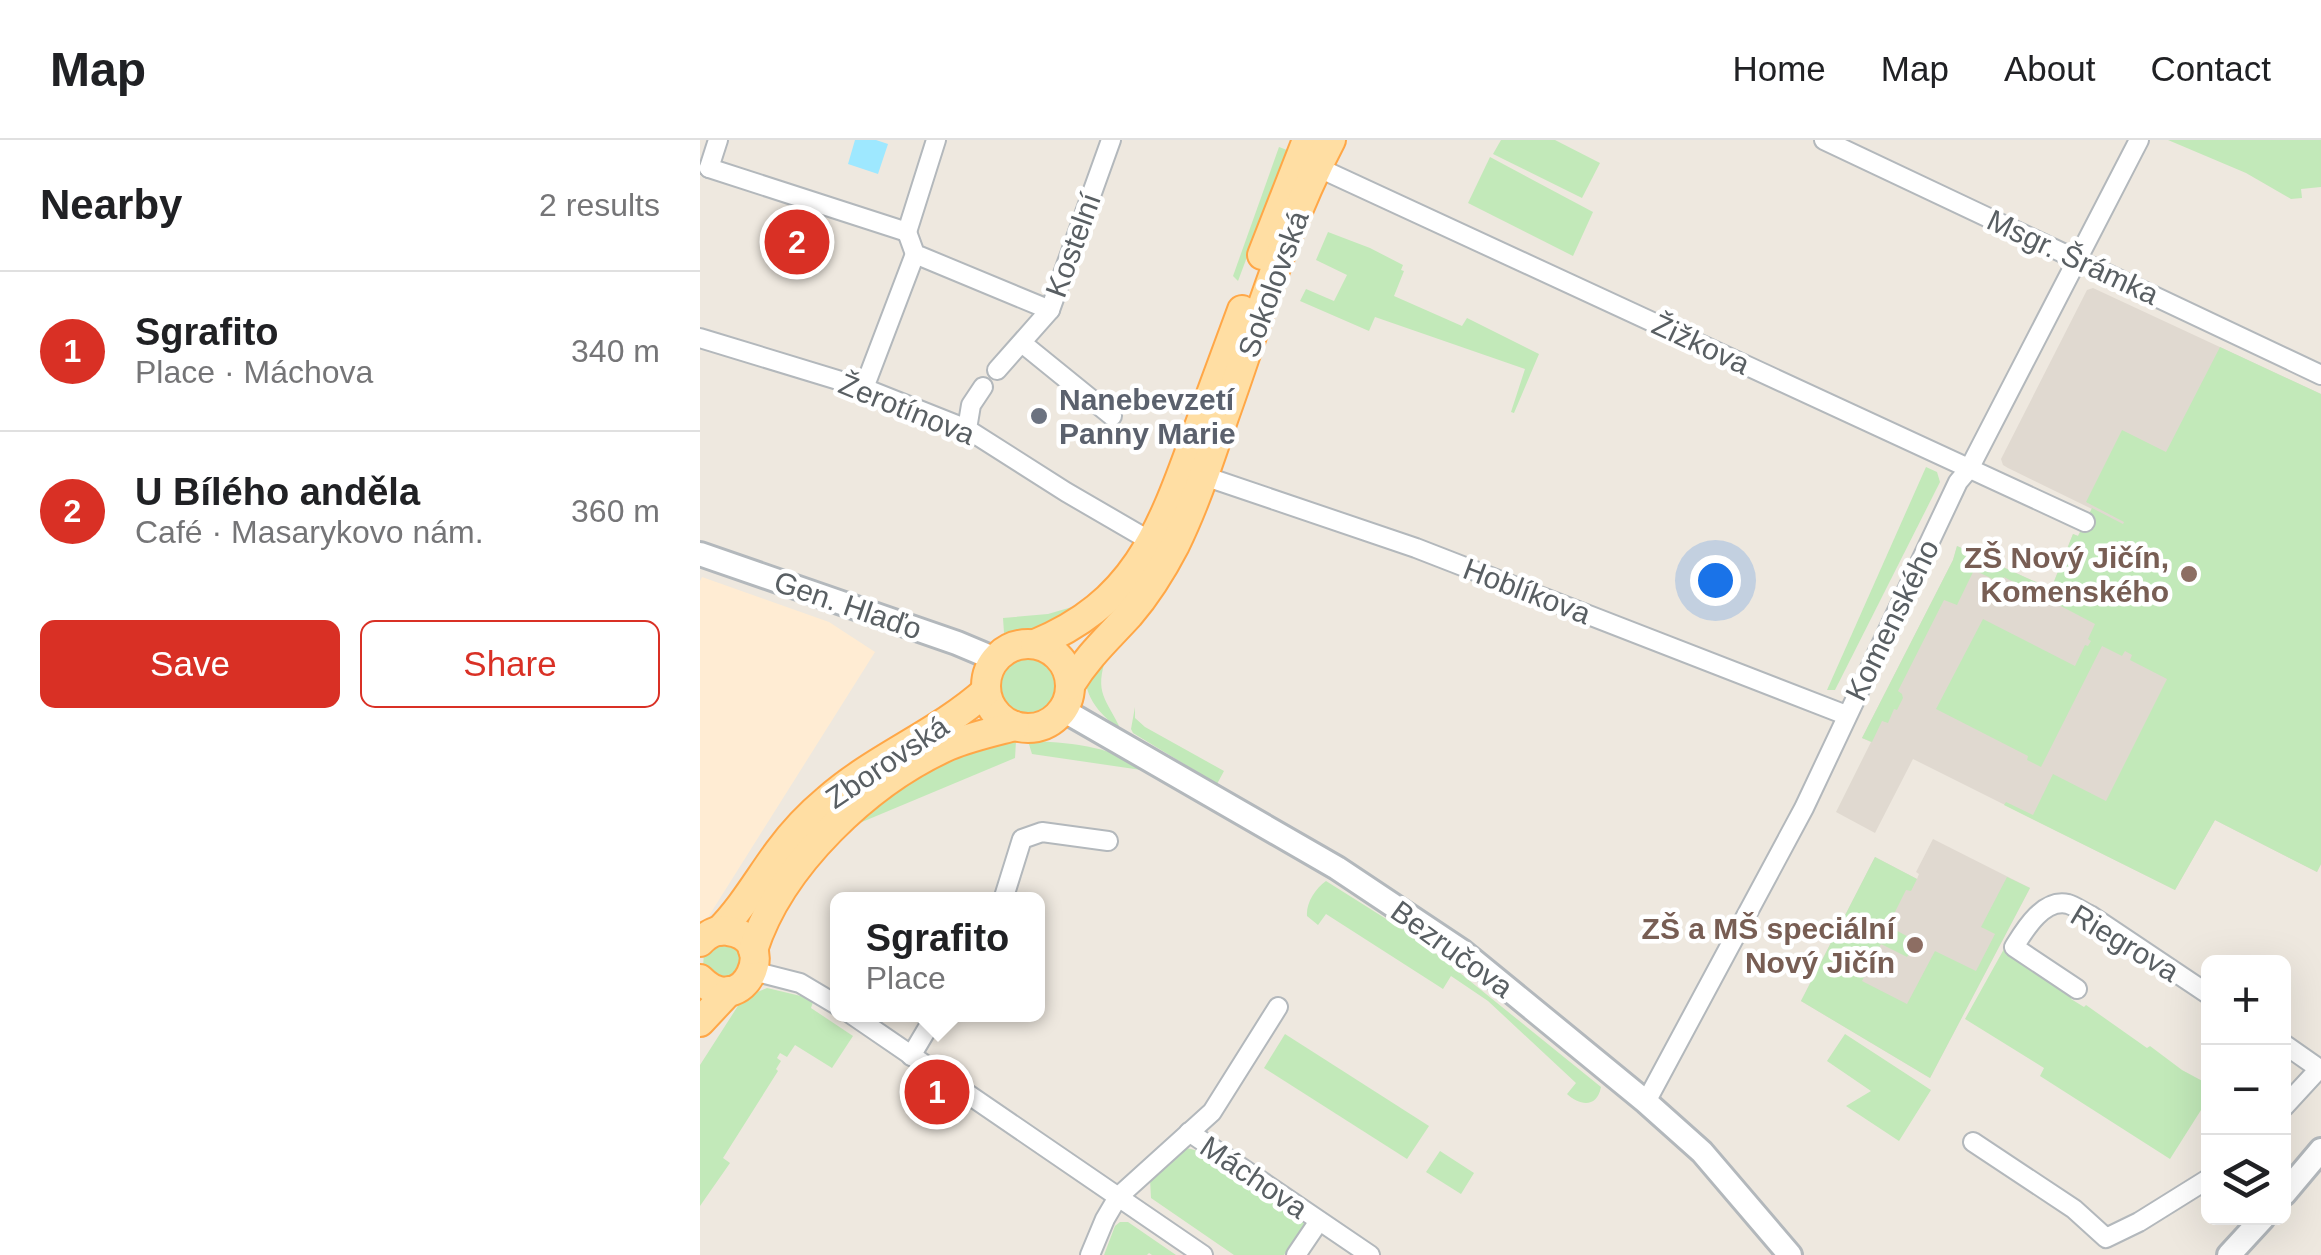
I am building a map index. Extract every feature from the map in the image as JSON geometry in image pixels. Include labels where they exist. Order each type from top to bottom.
[{"type":"main road","name":"Sokolovská","points":[[1034,644],[1063,633],[1107,600],[1152,542],[1182,475],[1307,140]]},
{"type":"main road","name":"Sokolovská","points":[[1066,698],[1085,660],[1128,616],[1160,572],[1187,519],[1279,264],[1330,140]]},
{"type":"main road","points":[[1034,644],[1061,660],[1068,672],[1066,698],[1053,720],[1042,726],[1015,726],[994,710],[986,691],[987,678],[996,659],[1016,646],[1034,644]]},
{"type":"main road","name":"Zborovská","points":[[705,939],[740,908],[780,849],[828,799],[884,758],[966,710],[986,691]]},
{"type":"main road","name":"Zborovská","points":[[753,960],[763,924],[796,872],[844,816],[922,760],[950,745],[1015,726]]},
{"type":"main road","points":[[700,979],[715,990],[729,991],[742,986],[753,960],[746,939],[740,934],[705,939]]},
{"type":"main road","points":[[700,1022],[729,991]]},
{"type":"street","points":[[718,140],[705,171],[907,232]]},
{"type":"street","points":[[864,388],[915,254],[907,232],[936,140]]},
{"type":"street","name":"Kostelní","points":[[996,370],[1050,310],[1111,140]]},
{"type":"street","name":"Msgr. Šrámka","points":[[1824,140],[2321,375]]},
{"type":"street","name":"Komenského","points":[[1646,1102],[1804,808],[1958,482],[1969,469],[2138,140]]},
{"type":"street","name":"Žižkova","points":[[1317,167],[2085,522]]},
{"type":"street","points":[[915,254],[1050,310]]},
{"type":"street","name":"Žerotínova","points":[[700,338],[864,388],[967,429],[1152,542]]},
{"type":"street","points":[[1022,343],[1112,416]]},
{"type":"street","points":[[967,429],[971,405],[983,388]]},
{"type":"street","name":"Hoblíkova","points":[[1204,476],[1416,548],[1846,715]]},
{"type":"street","name":"Gen. Hlaďo","points":[[700,554],[996,659]]},
{"type":"street","name":"Bezručova","points":[[1066,698],[1463,952],[1702,1152],[1790,1255]]},
{"type":"street","points":[[1005,892],[1022,839],[1042,832],[1108,840]]},
{"type":"street","name":"Riegrova","points":[[2077,989],[2014,948],[2033,918],[2059,904],[2069,904],[2090,915],[2201,989]]},
{"type":"street","points":[[753,960],[830,1001]]},
{"type":"street","name":"Máchova","points":[[1118,1197],[1212,1112],[1278,1007]]},
{"type":"street","points":[[862,1022],[1203,1255]]},
{"type":"street","points":[[911,1056],[931,1022]]},
{"type":"street","points":[[2285,1045],[2320,1070],[2291,1100]]},
{"type":"street","name":"Máchova","points":[[1189,1132],[1370,1255]]},
{"type":"street","points":[[1973,1142],[2074,1208],[2106,1238],[2140,1222],[2201,1183]]},
{"type":"street","points":[[2291,1186],[2321,1150]]},
{"type":"street","points":[[1090,1255],[1118,1197]]},
{"type":"street","name":"Máchova","points":[[1296,1255],[1319,1220]]},
{"type":"street","points":[[2229,1255],[2257,1225]]},
{"type":"shaded area","name":"ZŠ Nový Jičín, Komenského","points":[[2093,288],[2321,394],[2321,864],[2317,872],[2215,820],[2175,890],[1913,759],[1875,833],[1836,812],[1871,742],[1862,738],[1957,546],[2051,589],[2073,534],[2078,536],[2092,509],[2008,468],[2001,459],[2087,290]]},
{"type":"shaded area","points":[[702,577],[829,622],[875,652],[700,930],[700,581]]},
{"type":"shaded area","name":"ZŠ a MŠ speciální Nový Jičín","points":[[1933,839],[2030,888],[1930,1078],[1801,1001],[1875,857],[1917,879],[1916,872]]},
{"type":"green space","points":[[1501,140],[1555,140],[1600,163],[1582,198],[1493,154]]},
{"type":"green space","points":[[2168,140],[2321,140],[2321,187],[2301,189],[2302,198],[2291,199],[2246,173]]},
{"type":"green space","points":[[1279,147],[1287,150],[1238,281],[1233,276]]},
{"type":"green space","points":[[1490,157],[1593,212],[1573,256],[1468,203]]},
{"type":"green space","points":[[1328,232],[1403,265],[1394,296],[1462,326],[1467,318],[1539,354],[1514,413],[1511,412],[1525,369],[1375,317],[1369,331],[1300,301],[1306,289],[1334,301],[1347,275],[1316,260]]},
{"type":"green space","name":"ZŠ Nový Jičín, Komenského","points":[[2220,347],[2321,394],[2321,864],[2317,872],[2215,820],[2175,890],[2004,805],[2006,802],[2033,815],[2053,774],[2106,801],[2167,679],[2130,660],[2132,655],[2125,651],[2122,656],[2102,646],[2041,767],[2027,760],[2028,756],[1936,709],[1983,619],[2075,666],[2091,641],[2088,639],[2095,624],[2034,592],[2034,586],[2031,591],[2004,577],[2001,583],[1974,570],[1957,605],[1944,600],[1898,691],[1903,698],[1897,710],[1894,709],[1888,723],[1882,721],[1872,742],[1862,738],[1957,546],[2051,589],[2073,534],[2078,536],[2092,508],[2124,522],[2086,502],[2122,430],[2166,452]]},
{"type":"green space","points":[[1926,467],[1937,472],[1940,482],[1835,690],[1827,690]]},
{"type":"green space","points":[[1072,607],[1075,612],[1050,625],[1004,633],[1003,618],[1048,614]]},
{"type":"green space","points":[[1107,655],[1102,688],[1121,730],[1095,705],[1086,684]]},
{"type":"green space","points":[[1029,657],[1050,665],[1058,686],[1050,707],[1029,715],[1008,707],[1000,686],[1008,665]]},
{"type":"green space","points":[[1135,707],[1135,718],[1145,727],[1224,771],[1217,784],[1133,733]]},
{"type":"green space","points":[[1016,741],[1015,758],[850,827],[918,771],[981,747]]},
{"type":"green space","points":[[1028,741],[1094,748],[1155,772],[1032,754]]},
{"type":"green space","name":"ZŠ a MŠ speciální Nový Jičín","points":[[1875,857],[1917,879],[1911,891],[1906,890],[1888,926],[1916,941],[1907,957],[1881,944],[1862,981],[1907,1004],[1935,951],[1976,971],[1995,934],[1981,927],[2007,877],[2030,888],[1930,1078],[1801,1001]]},
{"type":"green space","points":[[1326,881],[1418,939],[1601,1087],[1596,1099],[1582,1103],[1567,1094],[1576,1083],[1488,1001],[1451,976],[1443,989],[1326,914],[1318,925],[1307,916],[1307,911],[1312,897]]},
{"type":"green space","points":[[713,941],[738,943],[746,965],[728,983],[703,967],[704,953]]},
{"type":"green space","points":[[2004,949],[2074,994],[2071,999],[2201,1080],[2201,1110],[2170,1159],[2040,1076],[2044,1068],[1965,1019]]},
{"type":"green space","points":[[767,988],[805,997],[813,1002],[811,1008],[853,1036],[832,1068],[795,1045],[787,1057],[780,1053],[778,1071],[723,1158],[730,1163],[700,1206],[700,1065],[743,998]]},
{"type":"green space","points":[[1285,1034],[1429,1126],[1407,1159],[1264,1068]]},
{"type":"green space","points":[[1845,1034],[1931,1090],[1899,1141],[1846,1106],[1871,1091],[1827,1061]]},
{"type":"green space","points":[[1184,1148],[1228,1167],[1306,1222],[1284,1255],[1234,1255],[1151,1198],[1150,1179]]},
{"type":"green space","points":[[1440,1151],[1474,1173],[1461,1194],[1426,1172]]},
{"type":"green space","points":[[1120,1222],[1128,1222],[1176,1255],[1104,1255]]},
{"type":"water","points":[[855,140],[888,144],[878,174],[848,164]]},
{"type":"place","name":"U Bílého anděla","points":[[797,242]]},
{"type":"place","name":"Nanebevzetí Panny Marie","points":[[1039,416]]},
{"type":"place","name":"ZŠ Nový Jičín, Komenského","points":[[2189,574]]},
{"type":"place","name":"ZŠ a MŠ speciální Nový Jičín","points":[[1915,945]]},
{"type":"place","name":"Sgrafito","points":[[937,1092]]}]
